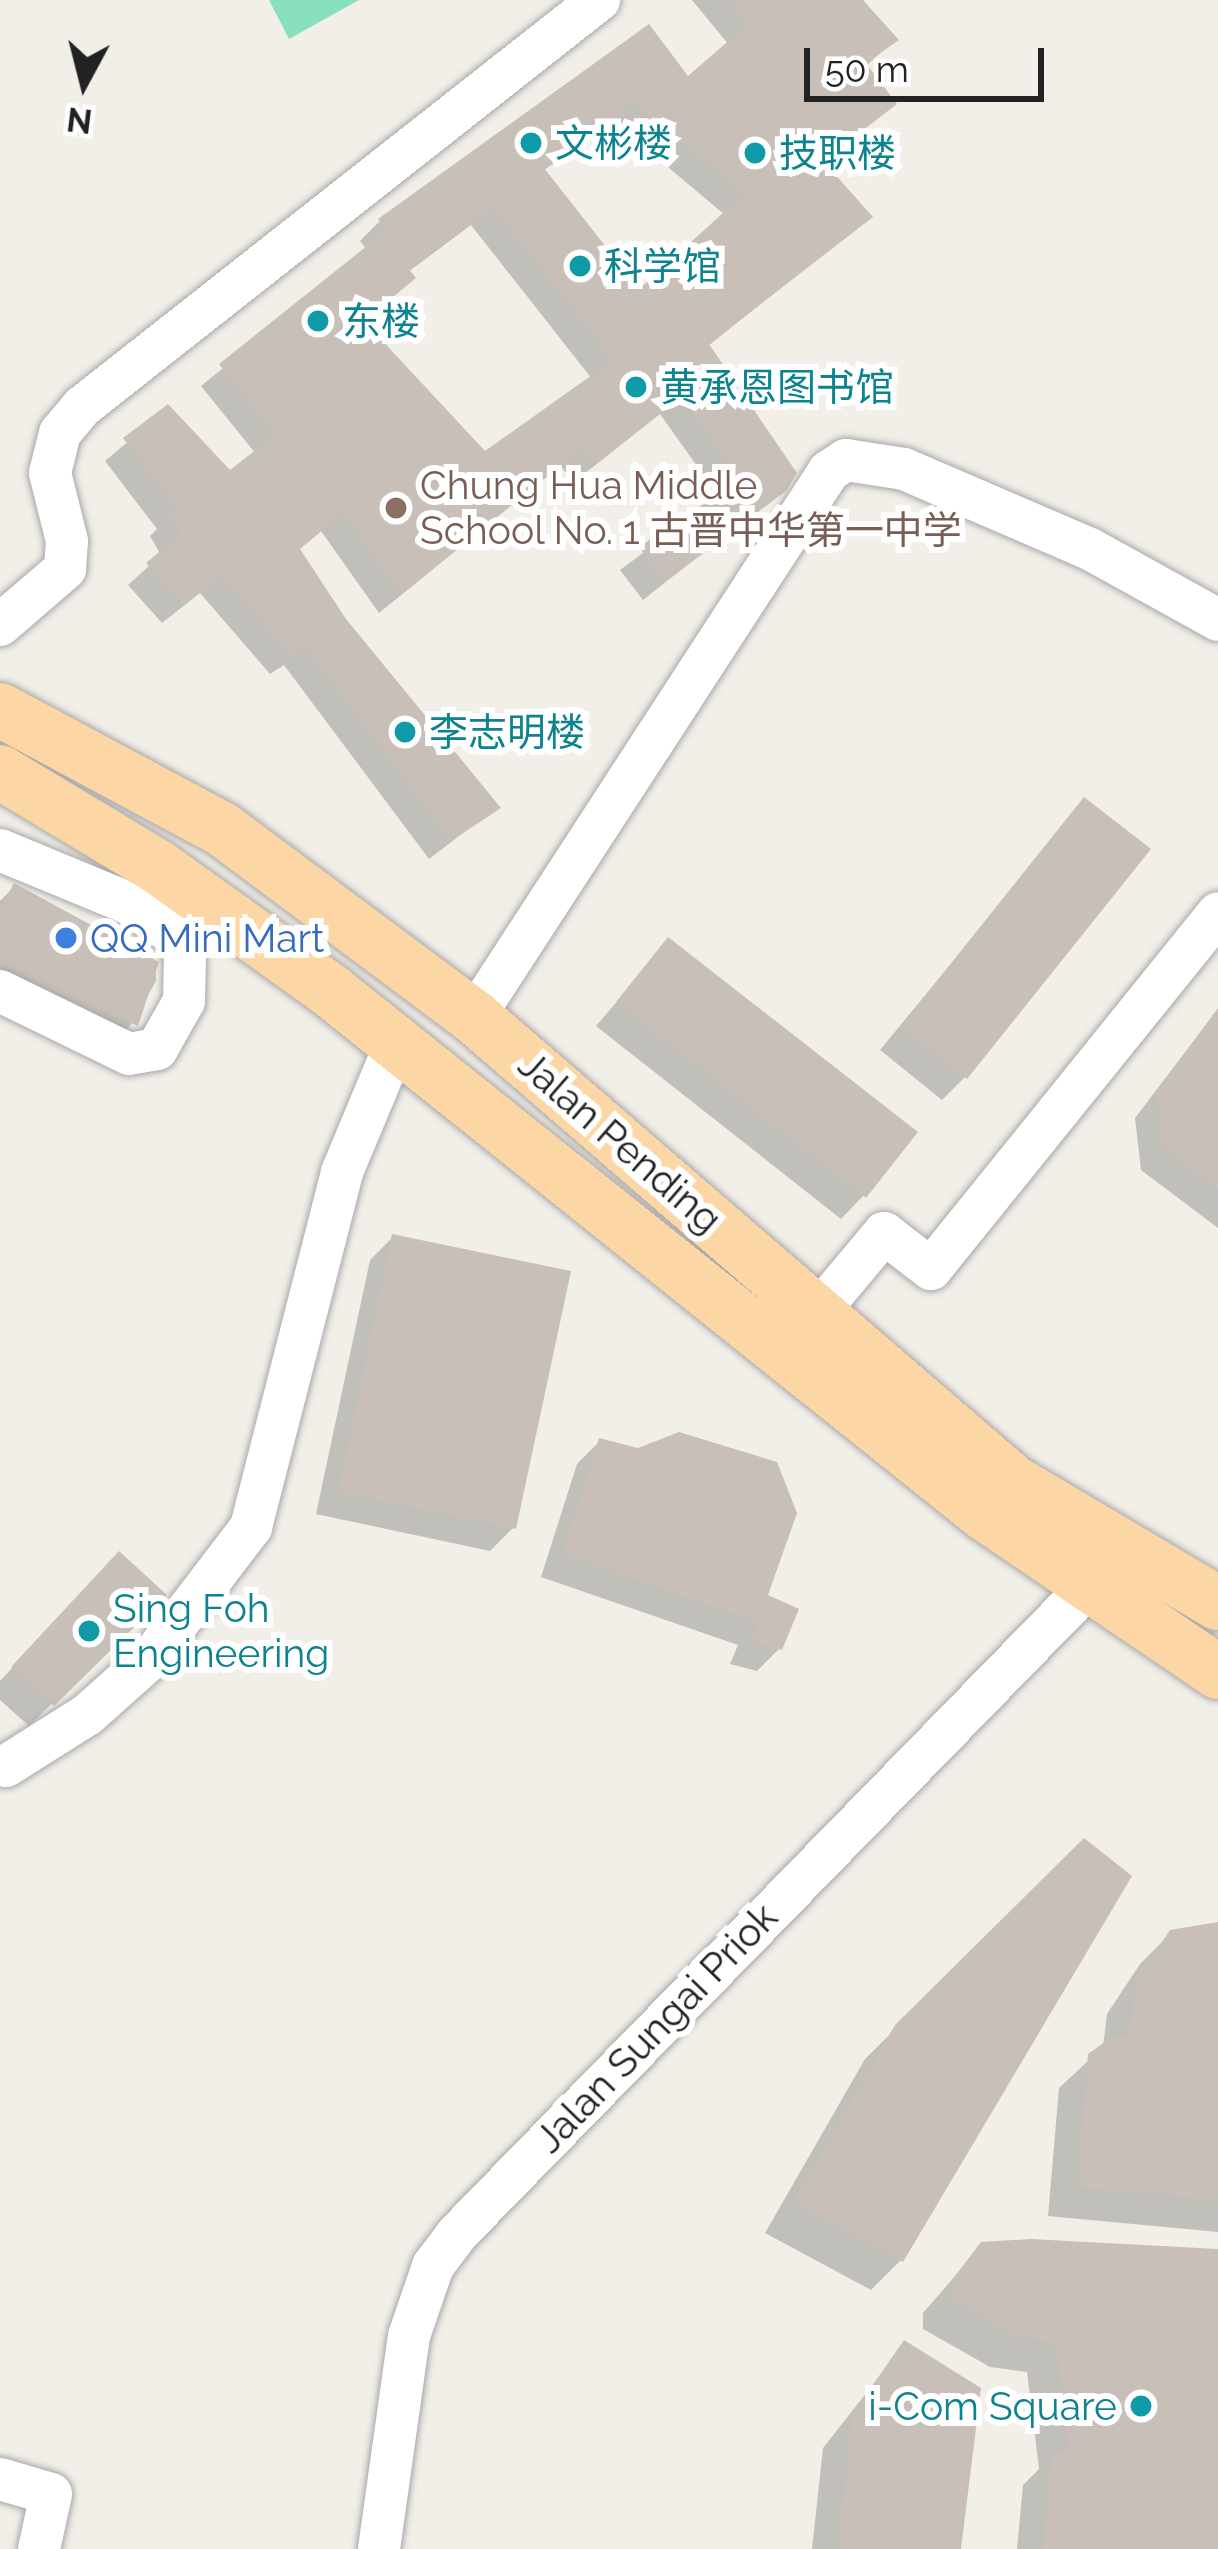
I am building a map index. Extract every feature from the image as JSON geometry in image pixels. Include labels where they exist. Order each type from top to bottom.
[{"type":"main road","name":"Jalan Pending","points":[[0,710],[222,829],[474,1017],[818,1312],[910,1402],[1013,1482],[1210,1594]]},
{"type":"main road","name":"Jalan Pending","points":[[0,772],[166,901],[396,1043],[1086,1588],[1218,1672]]},
{"type":"street","points":[[0,625],[65,569],[67,541],[50,473],[60,433],[83,406],[598,0]]},
{"type":"street","points":[[474,1017],[818,486],[847,460],[904,469],[1090,549],[1218,620]]},
{"type":"street","points":[[0,850],[166,901],[184,954],[184,1001],[157,1049],[129,1054],[0,991]]},
{"type":"street","points":[[818,1312],[884,1233],[931,1269],[1218,913]]},
{"type":"street","points":[[2,1765],[87,1715],[151,1658],[251,1527],[342,1172],[396,1043]]},
{"type":"street","name":"Jalan Sungai Priok","points":[[379,2549],[409,2336],[445,2250],[1086,1588]]},
{"type":"street","points":[[0,2479],[51,2494],[39,2549]]},
{"type":"green space","points":[[269,0],[359,0],[289,39]]},
{"type":"building","points":[[729,0],[863,0],[899,40],[866,63],[897,104],[823,161],[873,217],[709,344],[797,473],[786,491],[665,582],[639,547],[741,479],[681,396],[596,464],[582,448],[401,595],[343,513],[300,549],[346,619],[501,808],[451,841],[306,647],[292,656],[222,575],[183,605],[146,563],[181,534],[168,513],[176,507],[123,438],[168,404],[230,470],[276,434],[219,364],[387,230],[378,219],[649,24],[688,76],[748,24]],"holes":[[[634,102],[744,194],[639,289],[544,168]],[[492,207],[613,360],[485,451],[364,321],[416,278],[409,269]]]},
{"type":"building","points":[[1084,797],[1151,849],[967,1079],[901,1026]]},
{"type":"building","points":[[14,883],[159,962],[138,1026],[0,966],[0,910]]},
{"type":"building","points":[[668,937],[918,1132],[866,1198],[616,1002]]},
{"type":"building","points":[[1218,1008],[1218,1189],[1162,1147],[1156,1092]]},
{"type":"building","points":[[392,1234],[571,1271],[516,1529],[338,1492]]},
{"type":"building","points":[[679,1432],[777,1462],[797,1513],[768,1595],[799,1609],[782,1650],[751,1641],[758,1622],[562,1554],[599,1438],[638,1448]]},
{"type":"building","name":"Sing Foh Engineering","points":[[119,1551],[167,1595],[54,1706],[11,1667]]},
{"type":"building","points":[[1084,1838],[1132,1876],[903,2262],[793,2202],[895,2025]]},
{"type":"building","points":[[1218,1922],[1218,2200],[1077,2187],[1088,2054],[1113,2036],[1129,2037],[1136,1981],[1170,1930]]},
{"type":"building","name":"i-Com Square","points":[[1031,2239],[1218,2249],[1218,2549],[1043,2549],[1052,2451],[1069,2453],[1056,2342],[1020,2338],[952,2299],[952,2280],[981,2242]]},
{"type":"building","points":[[904,2340],[981,2388],[961,2549],[838,2549],[852,2415]]},
{"type":"place","name":"文彬楼","points":[[531,143]]},
{"type":"place","name":"技职楼","points":[[755,153]]},
{"type":"place","name":"科学馆","points":[[580,266]]},
{"type":"place","name":"东楼","points":[[318,321]]},
{"type":"place","name":"黄承恩图书馆","points":[[636,387]]},
{"type":"place","name":"Chung Hua Middle School No. 1 古晋中华第一中学","points":[[396,508]]},
{"type":"place","name":"李志明楼","points":[[405,732]]},
{"type":"place","name":"QQ Mini Mart","points":[[66,938]]},
{"type":"place","name":"Sing Foh Engineering","points":[[89,1631]]},
{"type":"place","name":"i-Com Square","points":[[1141,2406]]}]
